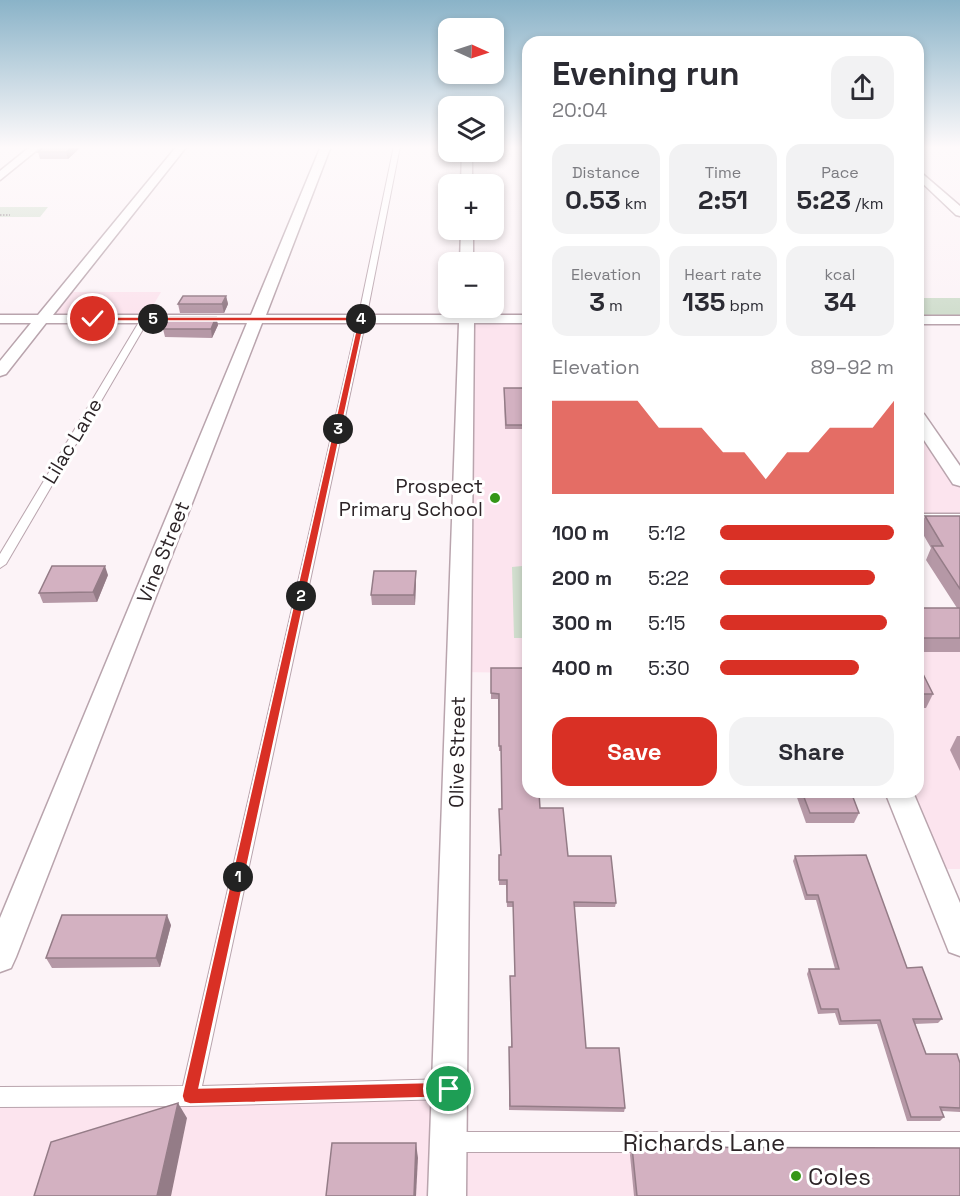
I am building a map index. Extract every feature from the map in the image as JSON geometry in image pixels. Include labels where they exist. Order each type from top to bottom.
[{"type":"street","points":[[0,371],[137,202]]},
{"type":"street","name":"Vine Street","points":[[0,957],[303,202]]},
{"type":"street","points":[[0,319],[362,319],[438,315]]},
{"type":"street","points":[[504,317],[522,318]]},
{"type":"street","name":"Olive Street","points":[[447,1196],[467,318]]},
{"type":"street","points":[[924,320],[960,320]]},
{"type":"street","points":[[924,427],[960,480]]},
{"type":"street","points":[[924,520],[960,520]]},
{"type":"street","points":[[901,798],[960,942]]},
{"type":"lane","points":[[190,1096],[362,319],[386,202]]},
{"type":"lane","name":"Lilac Lane","points":[[0,564],[145,319]]},
{"type":"lane","points":[[0,1096],[190,1096],[449,1089]]},
{"type":"lane","name":"Richards Lane","points":[[448,1143],[960,1142]]},
{"type":"path","points":[[0,215],[10,214]]},
{"type":"shaded area","points":[[65,292],[161,292],[145,319],[41,319]]},
{"type":"shaded area","name":"Prospect Primary School","points":[[467,319],[522,319],[522,673],[459,672]]},
{"type":"shaded area","points":[[924,427],[960,480],[960,520],[924,520]]},
{"type":"shaded area","points":[[924,613],[960,613],[960,869],[931,869],[901,798],[924,798]]},
{"type":"shaded area","points":[[449,1089],[449,1142],[960,1142],[960,1196],[0,1196],[0,1097]]},
{"type":"green space","points":[[0,207],[48,207],[40,217],[0,217]]},
{"type":"green space","points":[[924,298],[960,298],[960,320],[924,320]]},
{"type":"green space","points":[[522,566],[522,638],[514,638],[512,567]]},
{"type":"building","points":[[183,296],[226,296],[222,304],[178,304]]},
{"type":"building","points":[[170,317],[216,317],[211,329],[163,329]]},
{"type":"building","points":[[504,388],[522,388],[522,425],[506,425]]},
{"type":"building","points":[[925,516],[960,516],[960,589],[932,546],[943,546]]},
{"type":"building","points":[[52,566],[105,566],[93,592],[39,593]]},
{"type":"building","points":[[374,571],[416,571],[414,595],[371,595]]},
{"type":"building","points":[[924,608],[960,608],[960,638],[924,638]]},
{"type":"building","points":[[491,668],[522,668],[522,798],[539,798],[540,808],[563,808],[568,856],[611,856],[616,903],[574,902],[586,1048],[619,1048],[625,1108],[510,1106],[509,1047],[512,1047],[510,976],[515,976],[513,902],[507,902],[507,880],[499,880],[499,855],[501,855],[499,809],[502,809],[499,694],[491,693]]},
{"type":"building","points":[[924,676],[933,694],[924,694]]},
{"type":"building","points":[[804,798],[853,798],[859,813],[810,813]]},
{"type":"building","points":[[866,855],[907,968],[922,967],[942,1019],[913,1019],[926,1054],[957,1054],[960,1063],[960,1108],[940,1107],[944,1117],[911,1117],[880,1020],[841,1021],[838,1009],[821,1009],[809,969],[839,969],[818,895],[807,895],[795,856]]},
{"type":"building","points":[[62,915],[167,915],[156,958],[46,958]]},
{"type":"building","points":[[178,1103],[157,1196],[34,1196],[51,1142]]},
{"type":"building","points":[[332,1143],[416,1143],[414,1196],[326,1196]]},
{"type":"building","name":"Coles","points":[[632,1147],[960,1148],[960,1196],[637,1196]]},
{"type":"place","name":"Prospect Primary School","points":[[495,498]]},
{"type":"place","name":"Coles","points":[[796,1176]]},
{"type":"route","points":[[93,319],[362,319],[190,1096],[449,1089]]}]
